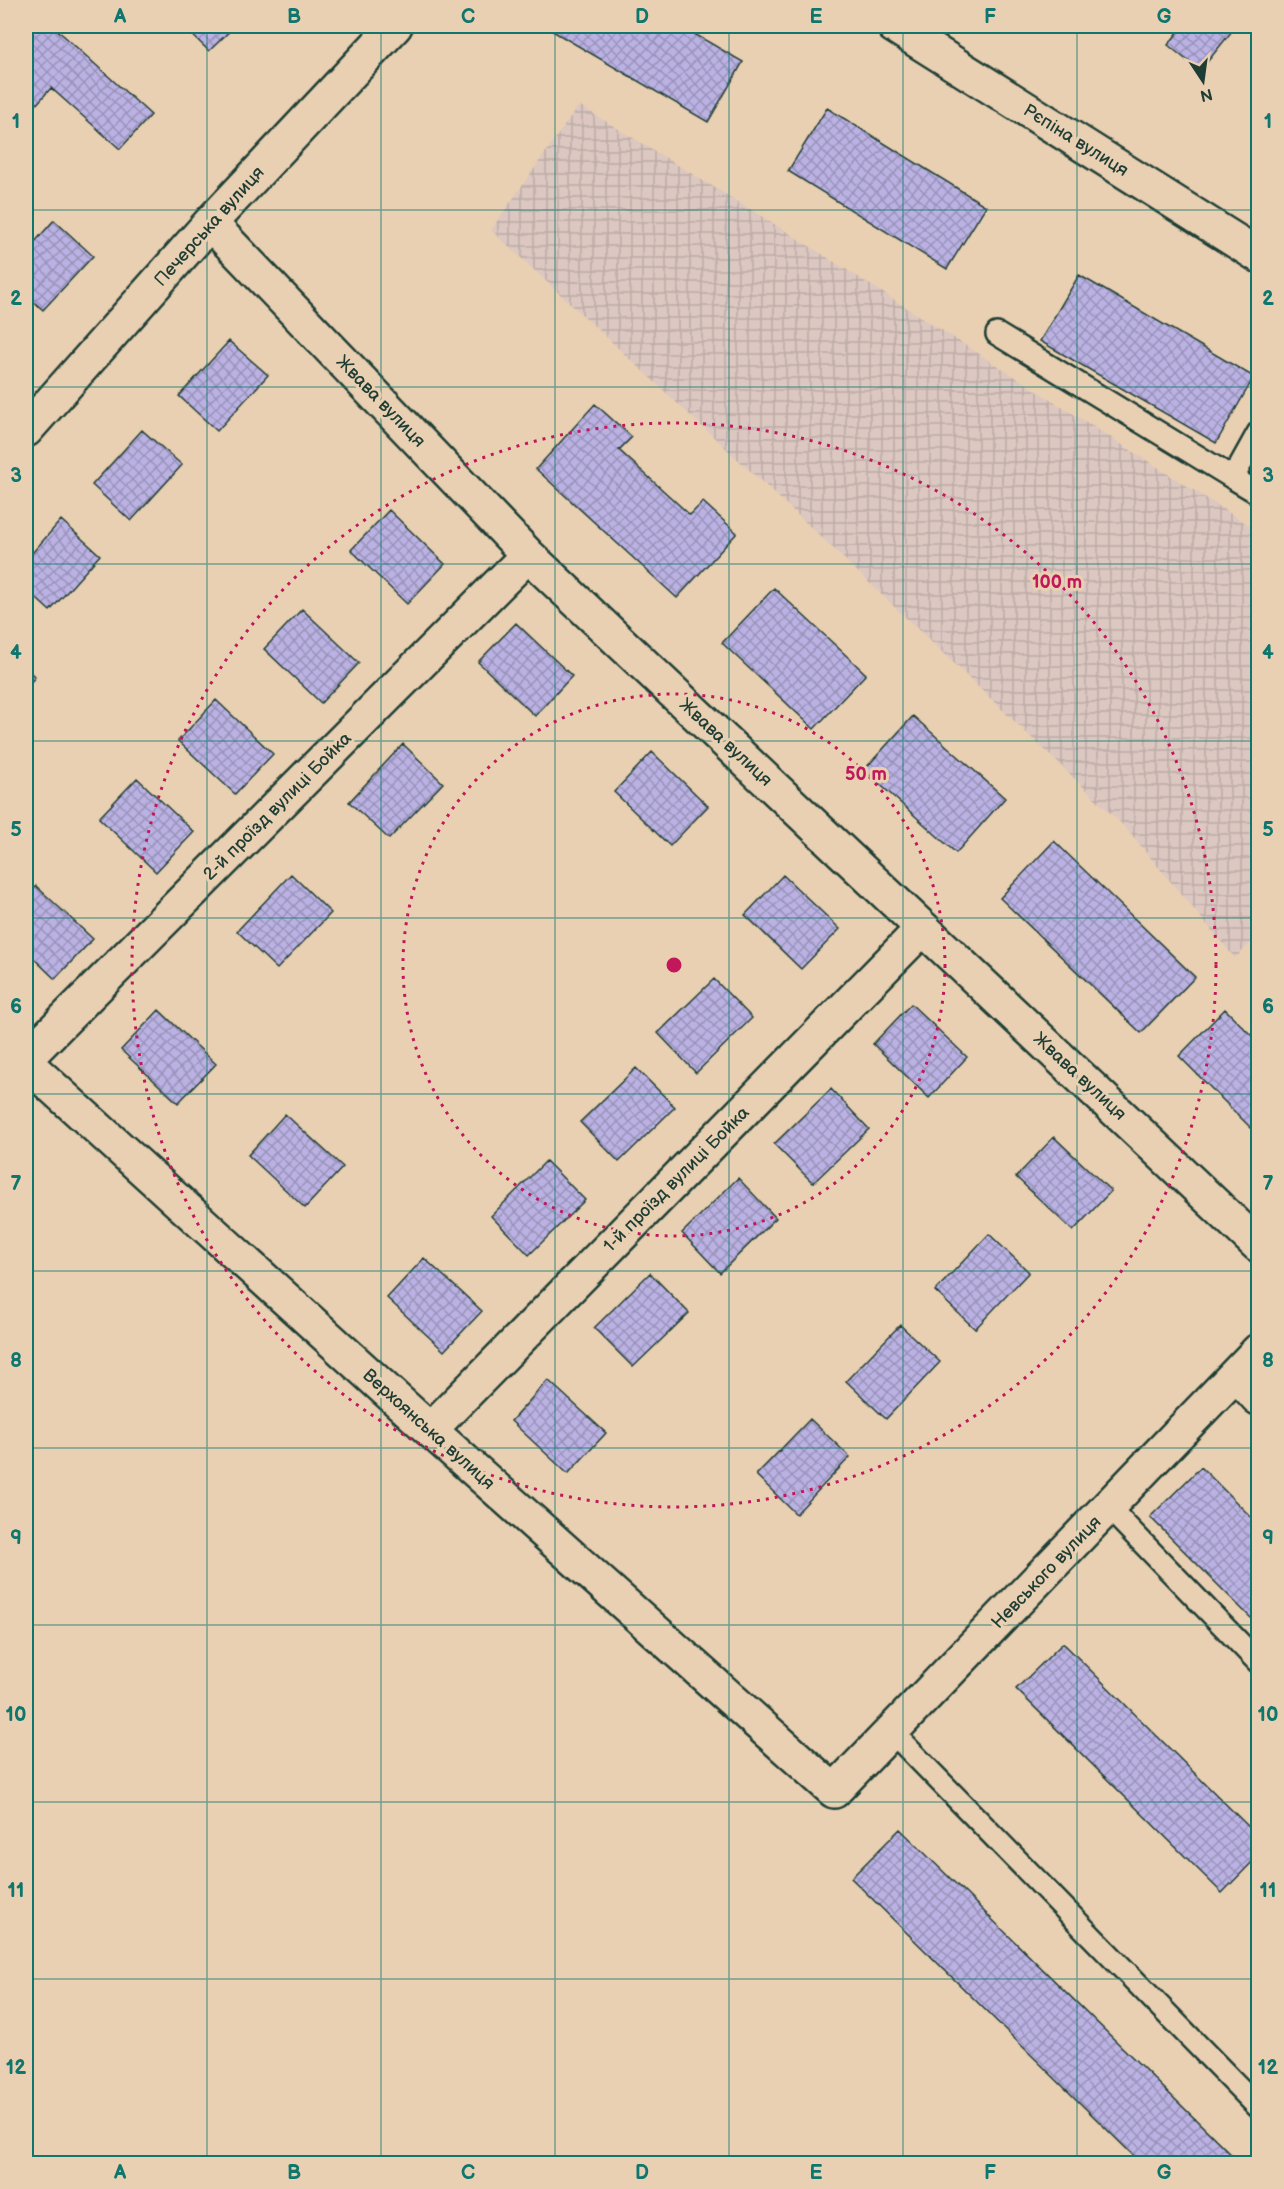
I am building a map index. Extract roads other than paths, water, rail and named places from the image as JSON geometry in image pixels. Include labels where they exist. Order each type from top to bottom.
[{"type":"street","name":"Печерська вулиця","points":[[26,430],[210,223],[395,26]]},
{"type":"street","name":"Рєпіна вулиця","points":[[894,26],[1258,255]]},
{"type":"street","name":"Жвава вулиця","points":[[210,223],[528,555],[1258,1245]]},
{"type":"street","name":"2-й проїзд вулиці Бойка","points":[[26,1058],[528,555]]},
{"type":"street","name":"1-й проїзд вулиці Бойка","points":[[430,1430],[923,928]]},
{"type":"street","name":"Верхоянська вулиця","points":[[26,1063],[430,1430],[834,1791]]},
{"type":"street","name":"Невського вулиця","points":[[834,1791],[1258,1351]]},
{"type":"street","points":[[1236,1374],[1258,1398]]},
{"type":"lane","points":[[998,334],[1258,493]]},
{"type":"lane","points":[[1233,478],[1258,433]]},
{"type":"lane","points":[[1108,1507],[1258,1662]]},
{"type":"lane","points":[[892,1732],[1258,2107]]}]
